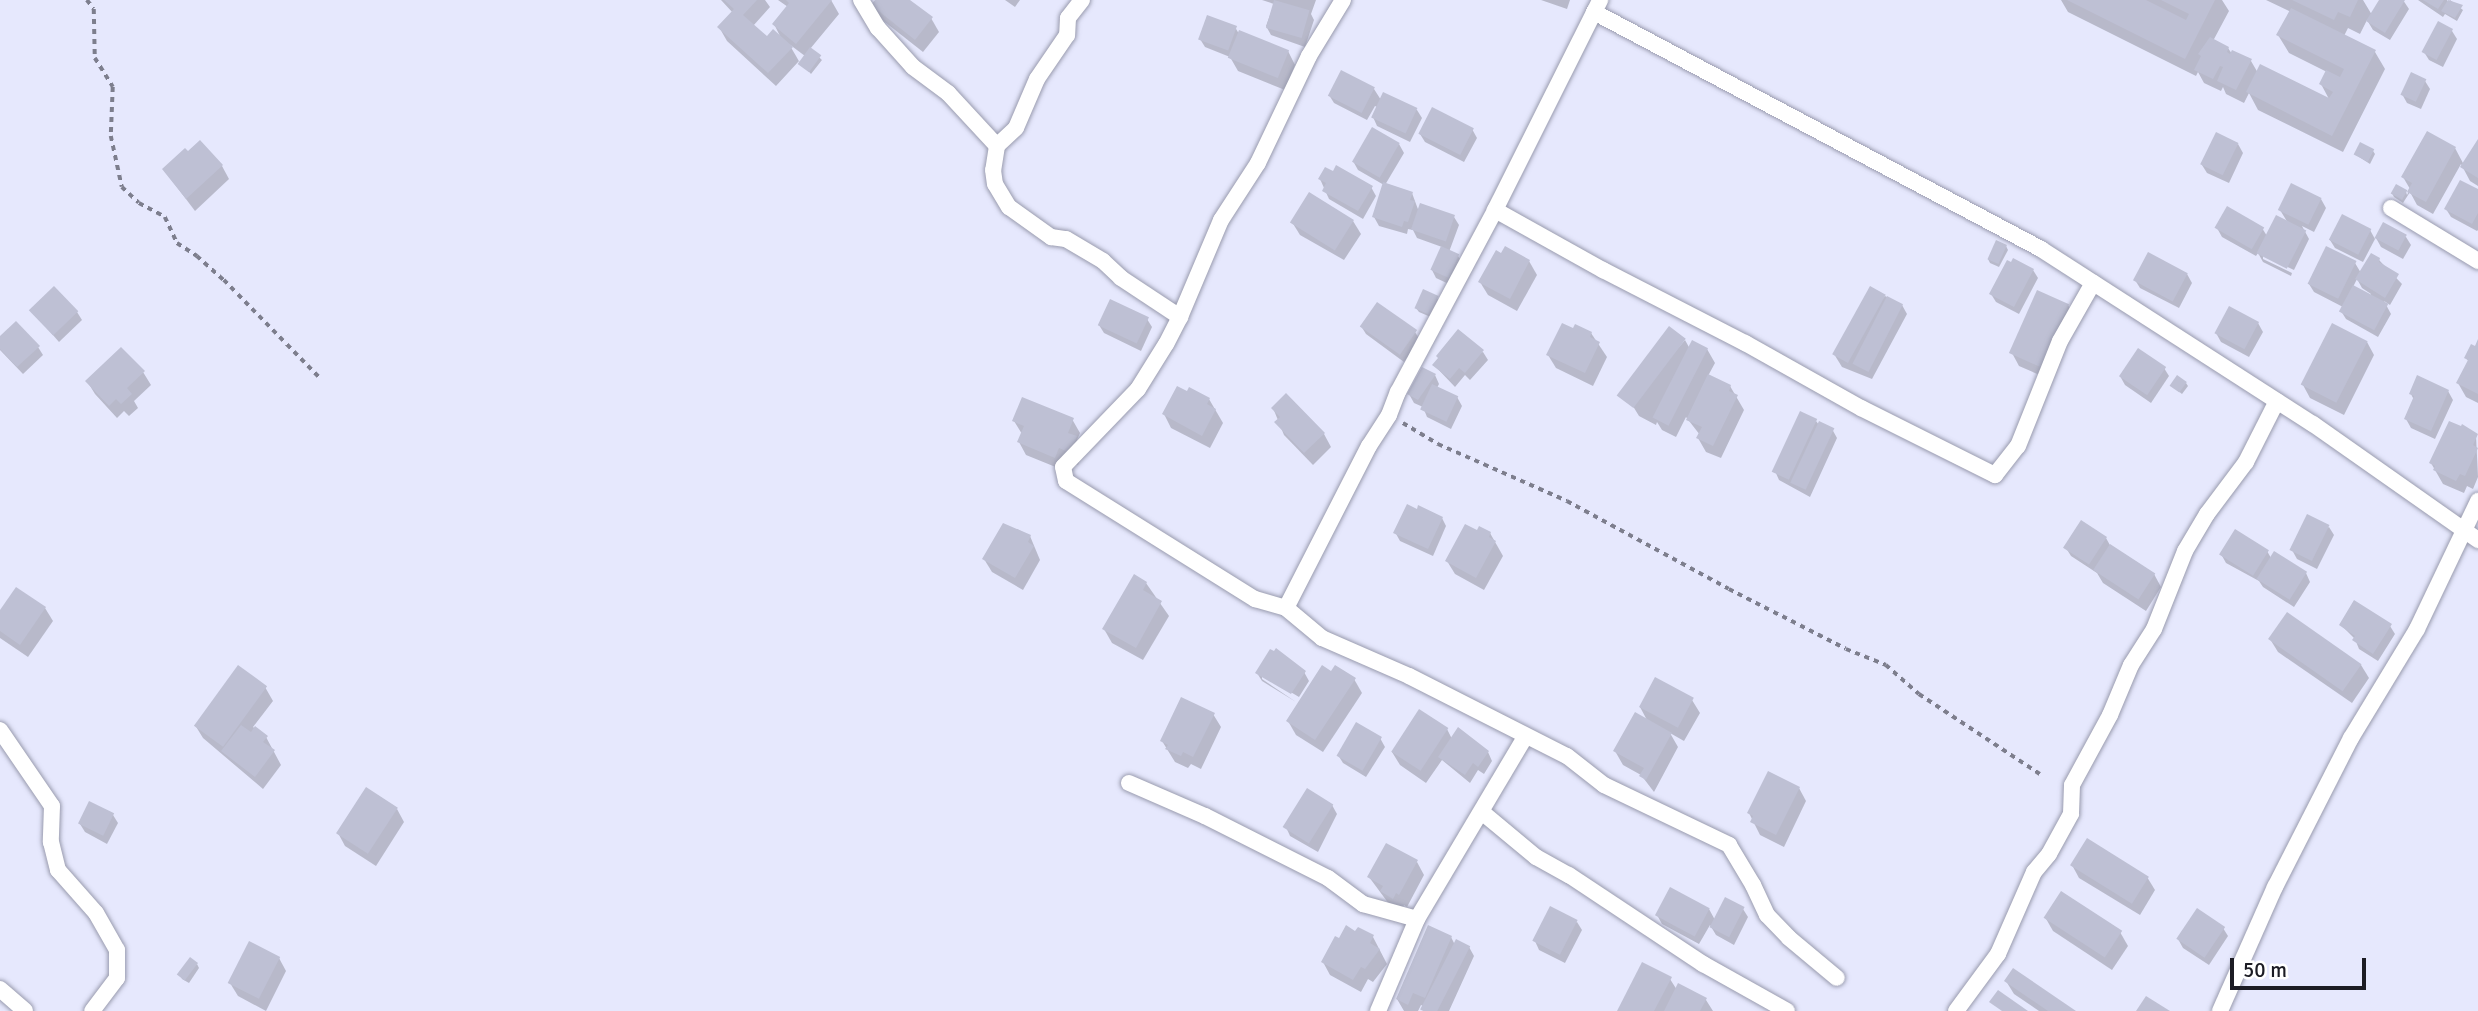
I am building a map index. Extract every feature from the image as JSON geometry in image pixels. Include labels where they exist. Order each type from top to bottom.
[{"type":"street","points":[[861,0],[878,27],[913,67],[948,93],[997,146]]},
{"type":"street","points":[[1082,0],[1068,19],[1067,35],[1037,79],[1016,128],[997,146],[993,170],[995,184],[1009,207],[1051,237],[1066,239],[1103,261],[1121,278],[1181,317]]},
{"type":"street","points":[[1343,0],[1309,56],[1258,163],[1221,220],[1181,317],[1138,389],[1063,467],[1066,481],[1255,599],[1286,608],[1322,638],[1409,676],[1567,756],[1604,785],[1729,845],[1767,915],[1789,939],[1837,978]]},
{"type":"street","points":[[1286,608],[1495,210],[1597,6],[2041,249],[2277,401],[2478,540]]},
{"type":"street","points":[[2391,208],[2478,261]]},
{"type":"street","points":[[1495,210],[1603,270],[1745,342],[1861,408],[1995,475],[2018,446],[2060,341],[2093,283]]},
{"type":"street","points":[[1956,1011],[1998,954],[2034,872],[2049,854],[2071,814],[2072,785],[2110,715],[2131,665],[2154,629],[2185,551],[2207,514],[2246,463],[2277,401]]},
{"type":"street","points":[[2220,1011],[2275,887],[2351,738],[2417,629],[2478,501]]},
{"type":"street","points":[[0,730],[52,806],[51,842],[58,870],[96,913],[117,950],[117,978],[92,1011]]},
{"type":"street","points":[[1378,1011],[1417,919],[1459,845],[1483,813],[1525,737]]},
{"type":"street","points":[[1129,783],[1205,816],[1328,878],[1363,904],[1417,919]]},
{"type":"street","points":[[1483,813],[1536,857],[1569,875],[1703,964],[1787,1011]]},
{"type":"street","points":[[0,989],[24,1011]]},
{"type":"path","points":[[87,0],[94,9],[94,58],[113,87],[111,136],[122,187],[139,203],[165,217],[177,243],[197,256],[224,280],[321,379]]},
{"type":"path","points":[[1389,415],[1438,444],[1567,501],[1729,589],[1846,649],[1885,665],[1919,694],[2040,774]]},
{"type":"building","points":[[724,0],[757,0],[743,15],[767,36],[773,29],[793,47],[768,73],[717,27],[734,9]]},
{"type":"building","points":[[786,0],[832,0],[796,44],[772,24],[789,3]]},
{"type":"building","points":[[875,0],[910,0],[933,17],[915,40],[871,5]]},
{"type":"building","points":[[1274,0],[1310,10],[1302,38],[1266,28]]},
{"type":"building","points":[[2067,0],[2146,0],[2186,20],[2189,14],[2161,0],[2215,0],[2185,59]]},
{"type":"building","points":[[2292,0],[2358,0],[2350,17],[2338,12],[2334,20]]},
{"type":"building","points":[[2379,0],[2405,0],[2385,33],[2366,21]]},
{"type":"building","points":[[2423,0],[2444,0],[2438,9]]},
{"type":"building","points":[[2448,0],[2463,5],[2455,18],[2441,11]]},
{"type":"building","points":[[2291,8],[2376,50],[2332,136],[2246,92],[2260,64],[2329,98],[2333,92],[2319,84],[2326,70],[2340,77],[2344,69],[2276,35]]},
{"type":"building","points":[[1207,15],[1237,26],[1228,50],[1198,39]]},
{"type":"building","points":[[2438,21],[2453,29],[2437,60],[2422,52]]},
{"type":"building","points":[[1239,30],[1289,50],[1278,78],[1228,58]]},
{"type":"building","points":[[2210,37],[2229,47],[2227,52],[2230,54],[2232,50],[2252,59],[2236,90],[2217,81],[2223,67],[2220,66],[2213,79],[2194,70],[2201,56],[2198,54]]},
{"type":"building","points":[[810,47],[821,55],[809,72],[798,64]]},
{"type":"building","points":[[1341,70],[1375,87],[1362,113],[1328,96]]},
{"type":"building","points":[[2411,72],[2426,79],[2416,102],[2400,95]]},
{"type":"building","points":[[1383,92],[1417,108],[1406,133],[1371,117]]},
{"type":"building","points":[[1432,107],[1474,128],[1460,155],[1418,134]]},
{"type":"building","points":[[1372,127],[1400,143],[1380,178],[1352,162]]},
{"type":"building","points":[[2427,131],[2456,147],[2426,202],[2407,192],[2412,183],[2401,177]]},
{"type":"building","points":[[2216,132],[2238,143],[2223,175],[2200,164]]},
{"type":"building","points":[[2478,139],[2478,178],[2460,167]]},
{"type":"building","points":[[200,140],[223,165],[186,199],[162,169],[185,148],[188,151]]},
{"type":"building","points":[[2360,142],[2374,149],[2368,162],[2354,154]]},
{"type":"building","points":[[1336,165],[1373,186],[1358,211],[1322,191],[1326,183],[1318,179],[1325,167],[1333,171]]},
{"type":"building","points":[[2460,180],[2478,189],[2478,213],[2472,224],[2444,209]]},
{"type":"building","points":[[1383,182],[1413,192],[1410,200],[1415,201],[1408,222],[1404,221],[1402,227],[1372,217]]},
{"type":"building","points":[[2291,183],[2322,198],[2308,225],[2278,210]]},
{"type":"building","points":[[2396,184],[2407,190],[2402,200],[2391,194]]},
{"type":"building","points":[[1309,192],[1354,220],[1335,251],[1290,223]]},
{"type":"building","points":[[1420,203],[1455,215],[1446,242],[1411,229]]},
{"type":"building","points":[[2227,206],[2264,228],[2252,249],[2214,228]]},
{"type":"building","points":[[2342,214],[2371,229],[2358,255],[2329,240]]},
{"type":"building","points":[[2276,215],[2306,230],[2287,269],[2256,253]]},
{"type":"building","points":[[2383,222],[2407,235],[2398,251],[2375,238]]},
{"type":"building","points":[[1996,240],[2007,245],[1998,264],[1987,259]]},
{"type":"building","points":[[1441,246],[1459,254],[1449,278],[1430,270]]},
{"type":"building","points":[[1505,246],[1530,260],[1510,299],[1478,282],[1496,250],[1501,253]]},
{"type":"building","points":[[2326,246],[2357,261],[2338,299],[2308,284]]},
{"type":"building","points":[[2148,252],[2188,273],[2173,301],[2133,280]]},
{"type":"building","points":[[2371,253],[2380,258],[2379,262],[2399,274],[2385,298],[2355,279]]},
{"type":"building","points":[[2013,258],[2034,269],[2014,307],[1989,294],[2007,260],[2011,262]]},
{"type":"building","points":[[2353,285],[2388,304],[2374,330],[2339,311]]},
{"type":"building","points":[[54,286],[78,311],[53,335],[29,310]]},
{"type":"building","points":[[1870,286],[1886,295],[1848,363],[1832,354]]},
{"type":"building","points":[[1423,289],[1439,296],[1430,315],[1414,308]]},
{"type":"building","points":[[2037,290],[2069,304],[2041,367],[2009,353]]},
{"type":"building","points":[[1887,296],[1903,304],[1869,372],[1852,364]]},
{"type":"building","points":[[1110,299],[1149,317],[1137,343],[1098,325]]},
{"type":"building","points":[[1377,302],[1417,330],[1400,355],[1360,327]]},
{"type":"building","points":[[2229,306],[2259,322],[2244,349],[2214,333]]},
{"type":"building","points":[[16,321],[40,346],[17,367],[0,349],[0,336]]},
{"type":"building","points":[[1562,323],[1573,328],[1575,324],[1592,332],[1590,337],[1600,342],[1585,373],[1546,355]]},
{"type":"building","points":[[2332,323],[2368,341],[2336,403],[2301,384]]},
{"type":"building","points":[[1669,326],[1686,339],[1633,408],[1617,395]]},
{"type":"building","points":[[1458,329],[1484,350],[1465,373],[1459,368],[1450,379],[1432,365]]},
{"type":"building","points":[[2478,339],[2478,394],[2456,383],[2468,360],[2464,358],[2471,344],[2475,346]]},
{"type":"building","points":[[1692,340],[1708,348],[1669,426],[1653,418]]},
{"type":"building","points":[[121,347],[145,371],[127,388],[132,394],[121,404],[116,399],[109,406],[85,381]]},
{"type":"building","points":[[2138,348],[2166,367],[2147,395],[2119,376]]},
{"type":"building","points":[[1422,367],[1436,374],[1418,400],[1407,394]]},
{"type":"building","points":[[1708,374],[1731,385],[1729,391],[1738,395],[1713,446],[1696,438],[1702,427],[1686,420]]},
{"type":"building","points":[[2177,375],[2187,382],[2179,393],[2170,386]]},
{"type":"building","points":[[2417,375],[2449,390],[2431,431],[2404,419],[2414,396],[2409,394]]},
{"type":"building","points":[[1432,384],[1458,396],[1446,422],[1420,409]]},
{"type":"building","points":[[1177,386],[1187,391],[1189,387],[1210,398],[1207,404],[1216,409],[1202,436],[1162,414]]},
{"type":"building","points":[[1286,393],[1325,433],[1304,453],[1274,422],[1280,417],[1271,408]]},
{"type":"building","points":[[1022,397],[1074,418],[1068,433],[1077,436],[1070,453],[1059,448],[1055,458],[1017,442],[1024,426],[1012,421]]},
{"type":"building","points":[[1800,411],[1817,419],[1789,480],[1772,472]]},
{"type":"building","points":[[1819,421],[1834,428],[1806,490],[1790,483]]},
{"type":"building","points":[[2449,421],[2461,426],[2462,424],[2478,434],[2473,445],[2478,448],[2465,476],[2460,474],[2456,481],[2433,470],[2435,466],[2429,463]]},
{"type":"building","points":[[1407,504],[1417,509],[1418,505],[1443,517],[1428,549],[1393,533]]},
{"type":"building","points":[[2307,514],[2329,525],[2312,561],[2289,550]]},
{"type":"building","points":[[2081,520],[2107,537],[2089,565],[2063,548]]},
{"type":"building","points":[[1003,523],[1031,535],[1028,542],[1034,546],[1015,578],[982,559]]},
{"type":"building","points":[[1465,524],[1477,530],[1479,526],[1491,532],[1489,537],[1496,541],[1476,578],[1445,561]]},
{"type":"building","points":[[2235,529],[2269,550],[2253,576],[2219,554]]},
{"type":"building","points":[[2110,544],[2155,573],[2138,599],[2093,570]]},
{"type":"building","points":[[2274,551],[2307,572],[2290,600],[2257,579]]},
{"type":"building","points":[[1134,574],[1147,582],[1143,590],[1162,601],[1136,648],[1102,629]]},
{"type":"building","points":[[16,587],[46,607],[20,645],[0,631],[0,610]]},
{"type":"building","points":[[2354,600],[2392,624],[2373,654],[2352,640],[2355,636],[2339,625]]},
{"type":"building","points":[[2287,612],[2362,664],[2343,691],[2268,639]]},
{"type":"building","points":[[1276,648],[1306,671],[1291,694],[1255,673],[1270,649],[1274,651]]},
{"type":"building","points":[[238,665],[267,686],[223,747],[194,726]]},
{"type":"building","points":[[1322,665],[1331,671],[1335,665],[1356,678],[1315,740],[1286,721]]},
{"type":"building","points":[[1655,677],[1694,698],[1678,728],[1639,707]]},
{"type":"building","points":[[1181,697],[1215,713],[1193,757],[1183,752],[1181,756],[1165,749],[1168,745],[1160,741]]},
{"type":"building","points":[[1419,709],[1448,728],[1421,771],[1391,752]]},
{"type":"building","points":[[1635,712],[1672,733],[1646,780],[1639,776],[1644,768],[1613,751]]},
{"type":"building","points":[[1356,722],[1382,737],[1362,771],[1336,756]]},
{"type":"building","points":[[241,725],[251,732],[255,726],[268,736],[263,742],[275,750],[255,777],[221,751]]},
{"type":"building","points":[[1458,727],[1489,751],[1478,767],[1473,763],[1465,775],[1438,757]]},
{"type":"building","points":[[1768,771],[1800,787],[1776,835],[1750,822],[1753,816],[1747,813]]},
{"type":"building","points":[[366,787],[398,808],[368,854],[336,833]]},
{"type":"building","points":[[1307,788],[1333,804],[1309,843],[1283,827]]},
{"type":"building","points":[[89,801],[114,813],[103,836],[78,823]]},
{"type":"building","points":[[2087,838],[2149,877],[2132,904],[2070,865]]},
{"type":"building","points":[[1386,843],[1418,860],[1399,895],[1396,893],[1393,899],[1380,891],[1383,886],[1367,877]]},
{"type":"building","points":[[1670,887],[1710,908],[1695,936],[1655,915]]},
{"type":"building","points":[[2061,891],[2122,931],[2105,958],[2044,918]]},
{"type":"building","points":[[1725,897],[1745,907],[1729,937],[1710,927]]},
{"type":"building","points":[[1550,906],[1578,920],[1560,955],[1532,941]]},
{"type":"building","points":[[2197,908],[2225,927],[2204,958],[2176,939]]},
{"type":"building","points":[[1346,925],[1355,931],[1358,927],[1374,935],[1370,943],[1380,949],[1365,969],[1361,967],[1353,980],[1321,962],[1335,936],[1339,938]]},
{"type":"building","points":[[1428,925],[1452,936],[1425,998],[1413,993],[1408,1005],[1396,999]]},
{"type":"building","points":[[1456,939],[1470,946],[1437,1011],[1420,1009]]},
{"type":"building","points":[[249,941],[280,957],[259,999],[228,983]]},
{"type":"building","points":[[190,957],[198,963],[185,981],[177,975]]},
{"type":"building","points":[[1642,962],[1672,977],[1654,1011],[1617,1011]]},
{"type":"building","points":[[2013,968],[2076,1011],[2048,1011],[2004,981]]},
{"type":"building","points":[[1678,983],[1707,998],[1700,1011],[1664,1011]]},
{"type":"building","points":[[1998,990],[2028,1011],[2002,1011],[1989,1002]]},
{"type":"building","points":[[2146,996],[2170,1011],[2136,1011]]}]
